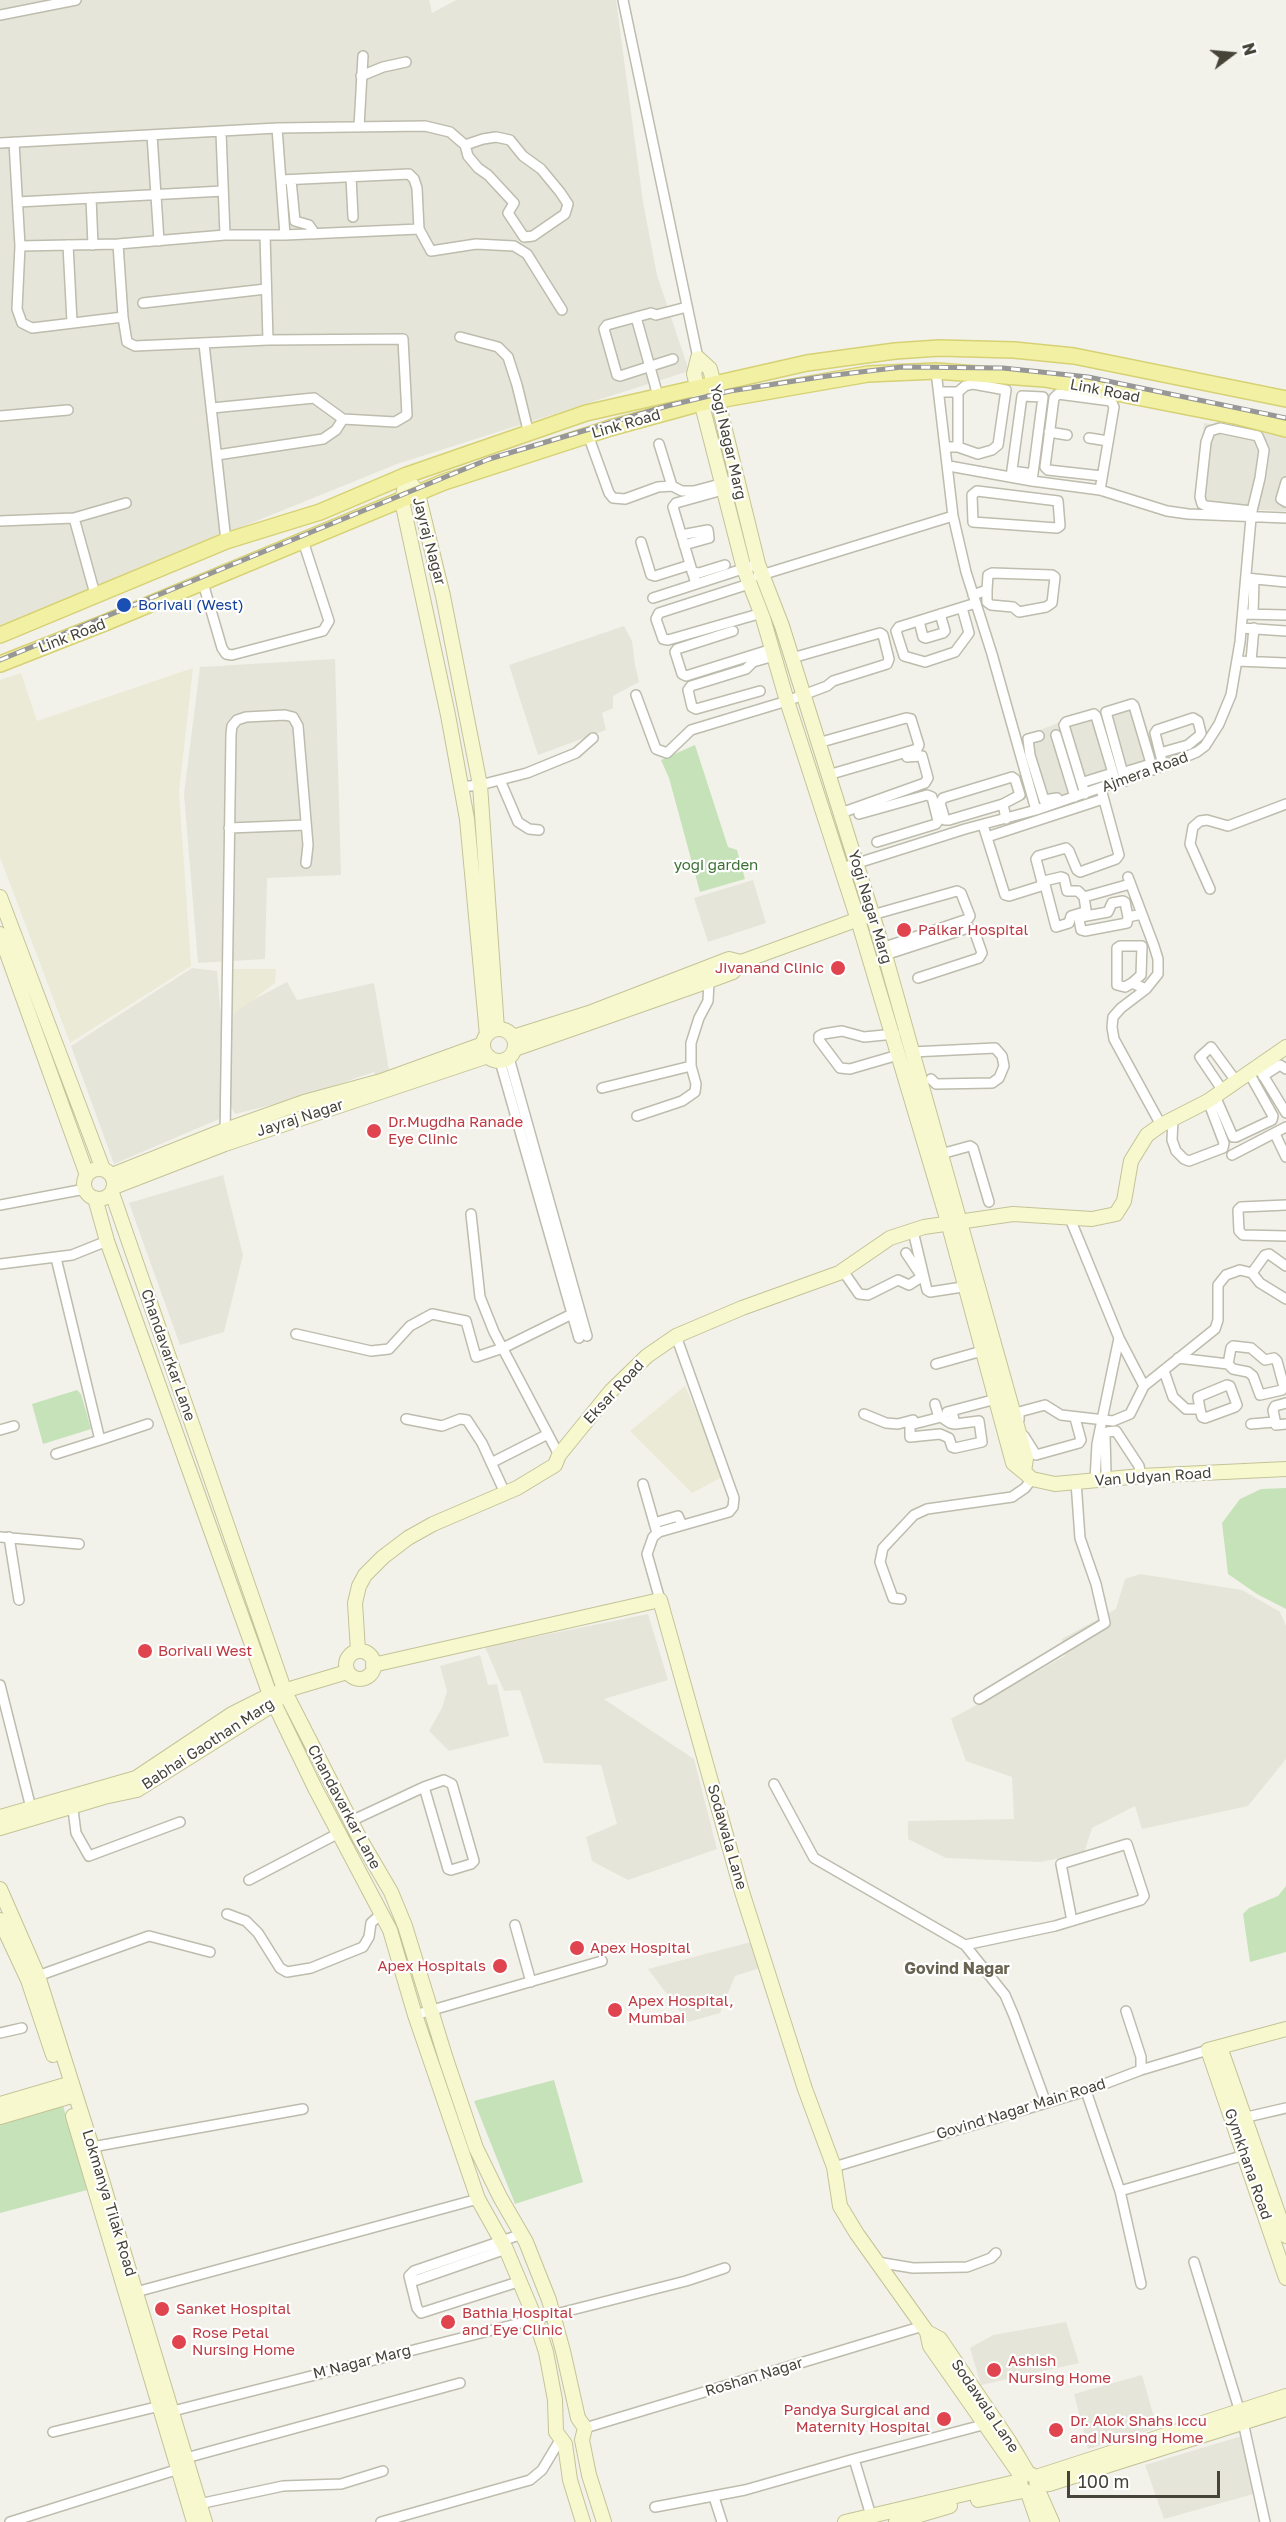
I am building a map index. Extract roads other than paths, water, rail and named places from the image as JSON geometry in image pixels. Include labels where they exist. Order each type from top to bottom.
[{"type":"main road","name":"Link Road","points":[[0,635],[94,594],[226,542],[320,512],[407,475],[586,413],[714,382],[807,363],[895,351],[939,348],[1014,350],[1074,356],[1286,399]]},
{"type":"main road","name":"Link Road","points":[[0,663],[203,583],[463,476],[588,435],[717,400],[868,374],[936,371],[1006,382],[1045,379],[1259,429],[1286,429]]},
{"type":"street","points":[[0,15],[76,0]]},
{"type":"street","points":[[623,0],[698,358]]},
{"type":"street","points":[[359,127],[363,56]]},
{"type":"street","points":[[361,76],[383,67],[406,62]]},
{"type":"street","points":[[0,143],[278,128],[425,126],[450,132],[465,145],[468,156],[478,168],[488,175],[514,203],[508,213],[524,237],[533,237],[565,214],[568,204],[560,192],[541,169],[523,156],[510,140],[496,137],[465,145]]},
{"type":"street","points":[[278,128],[295,220],[309,225],[315,234]]},
{"type":"street","points":[[221,132],[225,235]]},
{"type":"street","points":[[152,135],[159,241]]},
{"type":"street","points":[[14,142],[20,246],[17,309],[22,323],[32,327],[123,317]]},
{"type":"street","points":[[286,180],[409,174],[414,179],[417,188],[419,229],[431,251],[476,244],[514,246],[527,255],[562,310]]},
{"type":"street","points":[[351,177],[353,217]]},
{"type":"street","points":[[285,235],[286,180]]},
{"type":"street","points":[[18,202],[223,191]]},
{"type":"street","points":[[91,198],[93,245]]},
{"type":"street","points":[[20,246],[118,244],[225,235],[285,235],[419,229]]},
{"type":"street","points":[[265,235],[268,340]]},
{"type":"street","points":[[118,244],[127,342],[135,346],[268,340],[403,339],[407,415],[395,422],[343,419],[314,398],[212,408]]},
{"type":"street","points":[[68,245],[72,322]]},
{"type":"street","points":[[143,303],[266,289]]},
{"type":"street","points":[[673,359],[617,375],[604,329],[607,325],[651,313],[656,315],[687,307]]},
{"type":"street","points":[[636,317],[658,396]]},
{"type":"street","points":[[460,337],[498,347],[508,357],[529,434]]},
{"type":"street","points":[[204,344],[226,542]]},
{"type":"street","name":"Yogi Nagar Marg","points":[[899,1033],[878,987],[787,701],[752,574],[736,483],[714,382],[710,369],[698,358],[694,374],[722,487],[752,574],[792,658],[884,952],[892,983],[899,1033],[905,1054],[921,1087],[955,1223]]},
{"type":"street","points":[[936,371],[949,466],[953,516],[974,599],[1036,810]]},
{"type":"street","points":[[939,392],[958,392],[965,386],[973,384],[1006,382],[998,445],[992,450],[978,454],[958,447],[946,447]]},
{"type":"street","points":[[958,392],[958,447]]},
{"type":"street","points":[[1011,474],[1022,396],[1025,394],[1043,397],[1036,479],[1041,499]]},
{"type":"street","points":[[1100,490],[1114,407],[1111,401],[1058,394],[1054,398],[1045,467],[1054,471],[1102,476]]},
{"type":"street","points":[[0,416],[68,410]]},
{"type":"street","points":[[218,455],[323,439],[336,430],[343,419]]},
{"type":"street","points":[[1221,421],[1210,431],[1206,442],[1200,497],[1202,504],[1286,518]]},
{"type":"street","name":"Ajmera Road","points":[[842,868],[965,829],[1036,810],[1074,795],[1101,789],[1123,778],[1152,767],[1163,766],[1197,752],[1209,741],[1220,724],[1231,695],[1242,628],[1248,614],[1252,514],[1264,450],[1259,429]]},
{"type":"street","points":[[1049,432],[1067,435]]},
{"type":"street","points":[[588,435],[609,493],[613,498],[625,499],[658,487],[672,486],[682,491],[694,491],[722,487]]},
{"type":"street","points":[[1089,438],[1108,441]]},
{"type":"street","points":[[659,444],[672,486]]},
{"type":"street","points":[[949,466],[999,475],[1011,474],[1053,484],[1100,490],[1167,511],[1252,514]]},
{"type":"street","points":[[1053,484],[1054,471]]},
{"type":"street","name":"Jayraj Nagar","points":[[407,475],[418,494],[443,596],[480,785],[499,1046]]},
{"type":"street","name":"Jayraj Nagar","points":[[407,475],[402,501],[448,715],[467,819],[499,1046]]},
{"type":"street","points":[[996,494],[999,475]]},
{"type":"street","points":[[1286,482],[1281,499],[1286,502]]},
{"type":"street","points":[[696,584],[673,507],[676,503],[736,483]]},
{"type":"street","points":[[976,491],[996,494],[1058,501],[1059,526],[1057,528],[973,522],[972,495],[976,491]]},
{"type":"street","points":[[0,522],[74,518],[126,503]]},
{"type":"street","points":[[653,598],[696,584],[752,574],[953,516]]},
{"type":"street","points":[[74,518],[94,594]]},
{"type":"street","points":[[203,583],[222,648],[226,654],[232,655],[323,631],[329,621],[303,541]]},
{"type":"street","points":[[641,542],[651,575],[691,568],[699,573],[725,565]]},
{"type":"street","points":[[992,573],[1052,575],[1055,577],[1052,603],[1046,607],[1019,612],[1013,607],[991,605],[987,602],[987,591],[988,575],[992,573]]},
{"type":"street","points":[[752,574],[659,613],[656,619],[663,639],[668,640],[762,613]]},
{"type":"street","points":[[1250,579],[1286,582]]},
{"type":"street","points":[[962,608],[968,635],[955,652],[925,662],[903,656],[896,631],[899,627],[962,608],[987,591]]},
{"type":"street","points":[[1248,614],[1286,615]]},
{"type":"street","points":[[918,621],[923,637],[926,638],[945,631],[940,615]]},
{"type":"street","points":[[1242,628],[1286,631]]},
{"type":"street","points":[[1251,661],[1254,628]]},
{"type":"street","points":[[733,632],[677,649],[675,651],[682,674],[686,676],[773,653]]},
{"type":"street","points":[[636,695],[656,749],[667,753],[691,730],[787,701],[833,681],[887,664],[889,659],[883,635],[880,633],[792,658]]},
{"type":"street","points":[[760,691],[696,709],[692,707],[688,690],[691,686],[746,669],[753,662],[773,653]]},
{"type":"street","points":[[1237,661],[1286,663]]},
{"type":"street","points":[[738,697],[744,714]]},
{"type":"street","points":[[1123,778],[1106,712],[1132,704],[1152,767]]},
{"type":"street","points":[[1085,794],[1064,725],[1066,723],[1094,714],[1096,716],[1113,773]]},
{"type":"street","points":[[225,1137],[229,828],[232,726],[237,720],[259,716],[293,717],[298,726],[306,825],[306,862]]},
{"type":"street","points":[[818,743],[906,718],[911,720],[919,745],[916,749],[829,777]]},
{"type":"street","points":[[1160,753],[1188,745],[1199,736],[1201,733],[1198,721],[1193,718],[1157,730],[1155,733],[1163,766]]},
{"type":"street","points":[[1039,736],[1028,739],[1026,742],[1046,801],[1074,795],[1056,735]]},
{"type":"street","points":[[1199,736],[1209,741]]},
{"type":"street","points":[[460,787],[500,780],[557,761],[576,753],[593,738]]},
{"type":"street","points":[[829,777],[916,755],[922,756],[928,778],[925,783],[867,802],[865,806],[842,816]]},
{"type":"street","points":[[1023,764],[1034,760]]},
{"type":"street","points":[[1087,781],[1113,773],[1123,778]]},
{"type":"street","points":[[1012,777],[1020,795],[1003,804],[945,820],[940,803],[943,798],[1012,777]]},
{"type":"street","points":[[500,780],[518,822],[529,829],[539,830]]},
{"type":"street","points":[[1029,787],[1040,783]]},
{"type":"street","points":[[982,825],[1005,895],[1009,896],[1041,886],[1036,859],[1038,856],[1066,848],[1070,851],[1077,870],[1080,872],[1116,859],[1119,855],[1101,789]]},
{"type":"street","points":[[842,816],[927,795],[932,797],[938,820],[936,824],[877,842]]},
{"type":"street","points":[[987,837],[1103,799]]},
{"type":"street","points":[[1003,804],[1006,819]]},
{"type":"street","points":[[1210,889],[1190,844],[1193,827],[1200,821],[1207,820],[1228,826],[1286,804]]},
{"type":"street","points":[[961,817],[965,829]]},
{"type":"street","points":[[229,828],[306,825]]},
{"type":"street","points":[[910,832],[915,846]]},
{"type":"street","points":[[1064,878],[1068,891],[1078,891],[1084,897],[1086,910],[1071,916],[1069,923],[1056,927],[1044,881],[1064,878]]},
{"type":"street","points":[[1084,897],[1129,880],[1155,946],[1158,974],[1146,989],[1113,1017],[1112,1027],[1114,1039],[1167,1122],[1176,1151],[1184,1159],[1189,1161],[1223,1148],[1215,1096]]},
{"type":"street","points":[[571,1297],[572,1314],[583,1337],[499,1046],[710,981],[733,972],[741,962],[872,915],[957,891],[962,893],[970,916],[968,919],[884,952]]},
{"type":"street","name":"Chandavarkar Lane","points":[[0,897],[110,1181],[285,1692],[351,1821],[391,1892],[405,1926],[476,2148],[532,2256],[552,2313],[582,2429],[589,2475],[604,2522]]},
{"type":"street","points":[[1123,901],[1128,917],[1127,923],[1085,931],[1081,930],[1079,919],[1108,912],[1112,903],[1123,901]]},
{"type":"street","points":[[1128,917],[1142,914]]},
{"type":"street","points":[[884,952],[968,928],[974,930],[982,953],[979,958],[918,978]]},
{"type":"street","name":"Chandavarkar Lane","points":[[0,934],[107,1241],[272,1700],[382,1913],[399,1954],[415,2015],[478,2199],[521,2282],[535,2318],[546,2352],[558,2423],[556,2432],[562,2442],[570,2480],[583,2522]]},
{"type":"street","points":[[1142,946],[1141,975],[1125,987],[1117,985],[1117,948],[1142,946],[1155,946]]},
{"type":"street","points":[[596,1016],[729,959],[741,962]]},
{"type":"street","points":[[637,1116],[690,1097],[695,1092],[696,1084],[691,1066],[691,1043],[699,1018],[708,1001],[710,981]]},
{"type":"street","points":[[878,987],[892,983]]},
{"type":"street","points":[[1132,983],[1146,989]]},
{"type":"street","points":[[899,1033],[864,1036],[842,1031],[819,1035],[819,1040],[840,1068],[850,1069],[905,1054],[995,1048],[1002,1056],[1004,1066],[999,1078],[992,1083],[936,1084],[921,1087]]},
{"type":"street","name":"Jayraj Nagar","points":[[110,1181],[306,1108],[395,1082],[499,1046]]},
{"type":"street","points":[[1236,1082],[1214,1047],[1200,1056],[1233,1137],[1272,1120],[1262,1069]]},
{"type":"street","points":[[1167,1122],[1262,1069],[1284,1052]]},
{"type":"street","points":[[1262,1069],[1280,1065],[1286,1070]]},
{"type":"street","points":[[602,1088],[691,1066]]},
{"type":"street","points":[[1262,1069],[1286,1113]]},
{"type":"street","name":"Eksar Road","points":[[358,1652],[356,1603],[359,1586],[365,1575],[408,1538],[433,1524],[505,1493],[555,1465],[559,1455],[611,1390],[647,1356],[676,1335],[843,1271],[890,1238],[913,1231],[1013,1214],[1092,1219],[1116,1214],[1124,1201],[1131,1161],[1140,1142],[1167,1122]]},
{"type":"street","points":[[1232,1155],[1286,1127]]},
{"type":"street","points":[[1275,1134],[1286,1157]]},
{"type":"street","points":[[935,1150],[970,1146],[973,1148],[989,1202]]},
{"type":"street","points":[[0,1205],[89,1187],[107,1197],[110,1181],[97,1169],[89,1187]]},
{"type":"street","points":[[1286,1205],[1241,1207],[1238,1210],[1239,1231],[1243,1235],[1286,1236]]},
{"type":"street","points":[[471,1214],[480,1297],[503,1348],[559,1455]]},
{"type":"street","points":[[1069,1216],[1119,1338],[1144,1386]]},
{"type":"street","points":[[955,1223],[1002,1398]]},
{"type":"street","points":[[913,1231],[927,1290],[930,1292],[971,1286]]},
{"type":"street","points":[[0,1264],[56,1258],[107,1241]]},
{"type":"street","points":[[843,1271],[859,1294],[868,1295],[898,1280],[909,1285],[920,1278],[920,1274],[906,1253]]},
{"type":"street","points":[[1252,1272],[1265,1255],[1269,1254],[1286,1266]]},
{"type":"street","points":[[56,1258],[100,1440]]},
{"type":"street","points":[[1076,1418],[1081,1440],[1079,1443],[1036,1455],[1024,1437],[1017,1414],[1045,1405],[1061,1415],[1076,1418],[1113,1421],[1130,1414],[1144,1386],[1215,1329],[1218,1320],[1218,1285],[1226,1275],[1240,1270],[1252,1272],[1260,1283],[1286,1299]]},
{"type":"street","points":[[902,1599],[893,1598],[880,1562],[883,1548],[914,1515],[927,1509],[1012,1497],[1025,1488],[1028,1475],[1026,1458],[982,1351],[971,1286]]},
{"type":"street","points":[[296,1334],[371,1351],[389,1349],[410,1326],[432,1314],[466,1321],[476,1357],[503,1348],[572,1314]]},
{"type":"street","points":[[654,1523],[729,1512],[733,1507],[734,1498],[676,1335]]},
{"type":"street","points":[[1101,1477],[1102,1420],[1119,1338]]},
{"type":"street","points":[[1178,1358],[1228,1364],[1233,1369],[1248,1372],[1253,1376],[1260,1395],[1282,1390],[1284,1387],[1277,1361],[1274,1358],[1265,1360],[1251,1348],[1233,1346],[1228,1364]]},
{"type":"street","points":[[936,1364],[982,1351]]},
{"type":"street","points":[[1164,1371],[1173,1397],[1186,1409],[1200,1409]]},
{"type":"street","points":[[1227,1385],[1230,1386],[1237,1405],[1235,1407],[1205,1419],[1200,1409],[1198,1397],[1227,1385]]},
{"type":"street","points":[[864,1414],[886,1423],[898,1424],[1002,1398]]},
{"type":"street","points":[[1274,1422],[1275,1406],[1286,1403]]},
{"type":"street","points":[[934,1404],[936,1414]]},
{"type":"street","points":[[952,1411],[955,1424]]},
{"type":"street","points":[[942,1417],[950,1424],[955,1424],[979,1420],[981,1442],[955,1448],[952,1447],[949,1438],[940,1434],[913,1438],[908,1426],[942,1417]]},
{"type":"street","points":[[405,1419],[442,1426],[459,1419],[467,1420],[482,1443],[505,1493]]},
{"type":"street","points":[[1251,1424],[1274,1422],[1276,1425],[1286,1424]]},
{"type":"street","points":[[56,1454],[148,1424]]},
{"type":"street","points":[[0,1430],[15,1426]]},
{"type":"street","points":[[1101,1444],[1107,1432],[1119,1433],[1140,1466],[1141,1476]]},
{"type":"street","points":[[491,1463],[548,1434]]},
{"type":"street","name":"Van Udyan Road","points":[[1028,1475],[1055,1484],[1101,1477],[1286,1469]]},
{"type":"street","points":[[979,1700],[1105,1623],[1096,1584],[1080,1538],[1076,1482]]},
{"type":"street","points":[[643,1484],[657,1533]]},
{"type":"street","points":[[373,1665],[660,1600],[647,1554],[653,1537],[677,1521]]},
{"type":"street","points":[[20,1600],[4,1537],[79,1544]]},
{"type":"street","name":"Sodawala Lane","points":[[660,1600],[742,1892],[805,2089],[834,2167],[840,2206],[847,2220],[990,2423],[1053,2522]]},
{"type":"street","points":[[358,1652],[367,1654],[373,1665],[370,1674],[363,1678],[354,1678],[347,1672],[348,1659],[358,1652]]},
{"type":"street","points":[[285,1692],[347,1672]]},
{"type":"street","points":[[0,1685],[31,1808]]},
{"type":"street","name":"Babhai Gaothan Marg","points":[[0,1828],[136,1778],[232,1714],[272,1700],[285,1692]]},
{"type":"street","points":[[351,1821],[424,1787],[444,1780],[452,1784],[474,1861],[471,1864],[448,1869],[424,1787]]},
{"type":"street","points":[[774,1784],[813,1858],[965,1945],[1005,1995],[1046,2103]]},
{"type":"street","points":[[72,1802],[76,1833],[89,1856],[180,1822]]},
{"type":"street","name":"Babhai Gaothan Marg","points":[[0,1817],[31,1808],[72,1802]]},
{"type":"street","points":[[249,1881],[339,1833]]},
{"type":"street","points":[[965,1945],[1072,1921],[1143,1899],[1127,1844],[1061,1864],[1072,1921]]},
{"type":"street","name":"Lokmanya Tilak Road","points":[[0,1889],[33,1978],[166,2408],[205,2522]]},
{"type":"street","points":[[227,1914],[246,1922],[258,1933],[280,1968],[287,1972],[311,1968],[363,1947],[369,1937],[371,1923],[382,1913]]},
{"type":"street","name":"Lokmanya Tilak Road","points":[[0,1920],[33,1978]]},
{"type":"street","points":[[515,1925],[531,1982]]},
{"type":"street","points":[[33,1978],[149,1936],[210,1952]]},
{"type":"street","points":[[415,2015],[602,1961]]},
{"type":"street","points":[[1126,2011],[1141,2057],[1141,2070]]},
{"type":"street","points":[[0,2033],[22,2028]]},
{"type":"street","points":[[1214,2048],[1286,2029]]},
{"type":"street","name":"Govind Nagar Main Road","points":[[834,2167],[1086,2091],[1141,2070],[1214,2048]]},
{"type":"street","name":"Gymkhana Road","points":[[1214,2048],[1247,2117],[1286,2236]]},
{"type":"street","name":"Gymkhana Road","points":[[1214,2048],[1245,2155],[1286,2278]]},
{"type":"street","points":[[0,2104],[69,2091]]},
{"type":"street","points":[[0,2117],[69,2091]]},
{"type":"street","name":"Lokmanya Tilak Road","points":[[69,2091],[92,2147],[136,2292],[166,2408]]},
{"type":"street","points":[[1086,2091],[1120,2191],[1141,2284]]},
{"type":"street","points":[[1247,2117],[1286,2108]]},
{"type":"street","points":[[92,2147],[303,2109]]},
{"type":"street","points":[[1120,2191],[1245,2155]]},
{"type":"street","points":[[136,2292],[478,2199]]},
{"type":"street","points":[[521,2282],[421,2313],[417,2308],[411,2282],[503,2245],[522,2234]]},
{"type":"street","points":[[877,2262],[913,2268],[959,2268],[991,2258],[996,2253]]},
{"type":"street","points":[[1194,2262],[1241,2417],[1265,2522]]},
{"type":"street","name":"M Nagar Marg","points":[[52,2432],[166,2408],[686,2281],[725,2268]]},
{"type":"street","name":"Roshan Nagar","points":[[582,2429],[930,2336]]},
{"type":"street","points":[[10,2522],[185,2464],[460,2383]]},
{"type":"street","points":[[845,2522],[1029,2483],[1049,2484],[1241,2417],[1286,2396]]},
{"type":"street","points":[[1241,2417],[1286,2409]]},
{"type":"street","points":[[381,2522],[530,2480],[543,2470],[562,2442],[574,2444],[582,2429],[569,2416],[558,2423]]},
{"type":"street","points":[[655,2507],[714,2497],[990,2423]]},
{"type":"street","points":[[854,2458],[872,2518]]},
{"type":"street","name":"Lokmanya Tilak Road","points":[[185,2464],[194,2522]]},
{"type":"street","points":[[200,2504],[283,2486],[341,2484],[383,2471]]},
{"type":"street","points":[[896,2522],[1029,2483]]},
{"type":"street","name":"Sodawala Lane","points":[[1029,2483],[1038,2522]]},
{"type":"street","points":[[714,2497],[722,2522]]},
{"type":"railway","points":[[0,660],[489,459],[667,406],[730,391],[902,367],[1003,368],[1088,377],[1286,418]]},
{"type":"place","name":"Borivali (West)","points":[[124,605]]},
{"type":"place","name":"Palkar Hospital","points":[[904,930]]},
{"type":"place","name":"Jivanand Clinic","points":[[838,968]]},
{"type":"place","name":"Dr.Mugdha Ranade Eye Clinic","points":[[374,1131]]},
{"type":"place","name":"Borivali West","points":[[145,1651]]},
{"type":"place","name":"Apex Hospital","points":[[577,1948]]},
{"type":"place","name":"Apex Hospitals","points":[[500,1966]]},
{"type":"place","name":"Apex Hospital, Mumbai","points":[[615,2010]]},
{"type":"place","name":"Sanket Hospital","points":[[162,2309]]},
{"type":"place","name":"Bathia Hospital and Eye Clinic","points":[[448,2322]]},
{"type":"place","name":"Rose Petal Nursing Home","points":[[179,2342]]},
{"type":"place","name":"Ashish Nursing Home","points":[[994,2370]]},
{"type":"place","name":"Pandya Surgical and Maternity Hospital","points":[[944,2419]]},
{"type":"place","name":"Dr. Alok Shahs Iccu and Nursing Home","points":[[1056,2430]]},
{"type":"district","name":"Govind Nagar","points":[[957,1969]]},
{"type":"park label","name":"yogi garden","points":[[716,865]]}]
